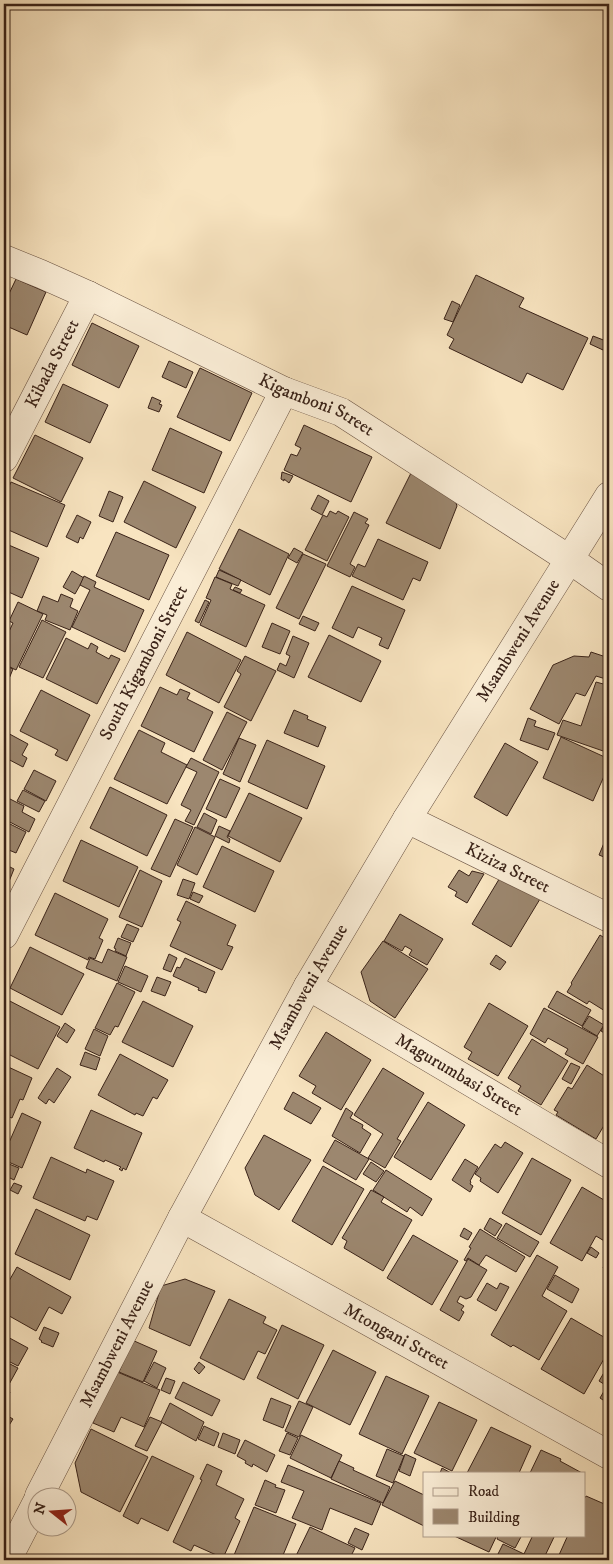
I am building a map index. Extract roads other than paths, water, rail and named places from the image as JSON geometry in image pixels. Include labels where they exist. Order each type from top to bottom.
[{"type":"street","name":"Kigamboni Street","points":[[4,259],[88,295],[284,391],[341,412],[569,559],[609,588]]},
{"type":"street","name":"Kibada Street","points":[[4,458],[88,295]]},
{"type":"street","name":"South Kigamboni Street","points":[[4,935],[284,391]]},
{"type":"street","name":"Msambweni Avenue","points":[[44,1486],[182,1218],[308,986],[407,819],[609,496]]},
{"type":"street","name":"Kiziza Street","points":[[407,819],[609,918]]},
{"type":"street","name":"Magurumbasi Street","points":[[308,986],[609,1164]]},
{"type":"street","name":"Mtongani Street","points":[[182,1218],[609,1455]]},
{"type":"street","points":[[7,1560],[28,1519]]}]
